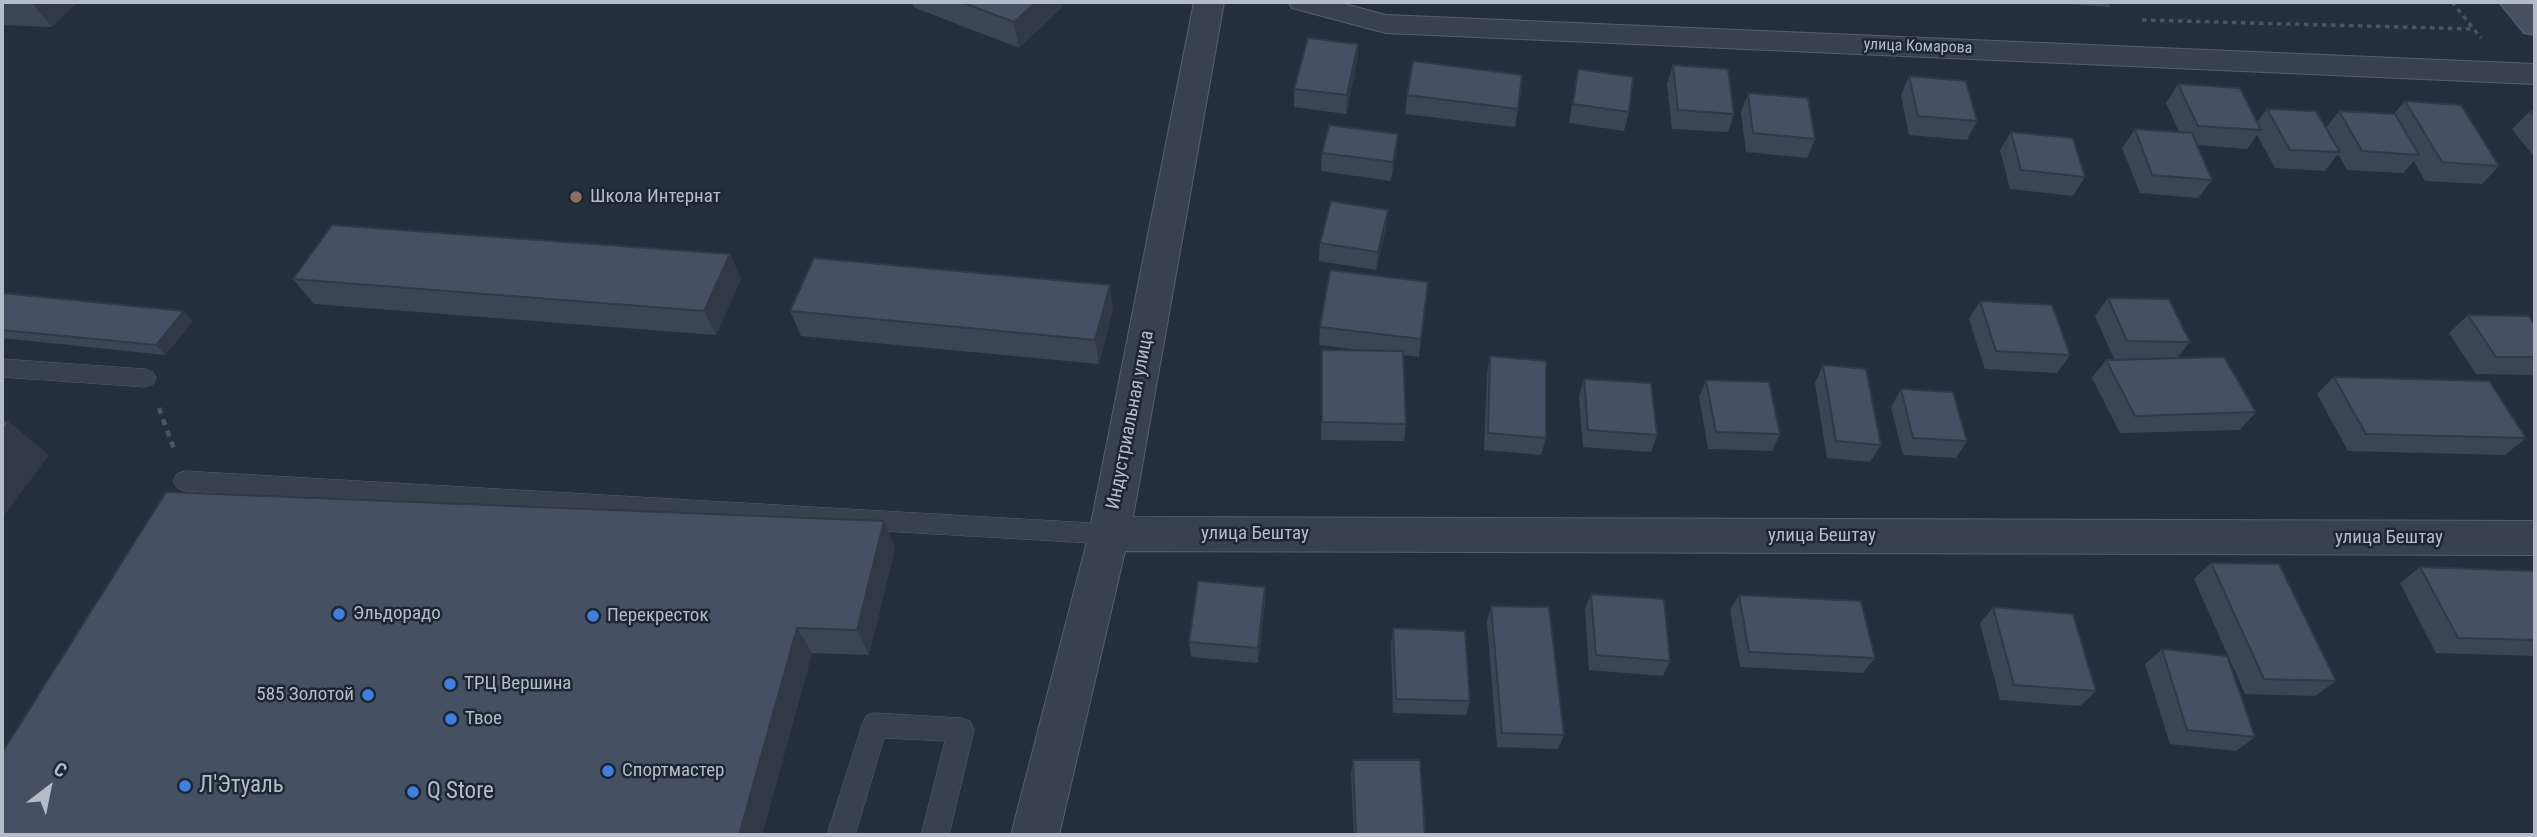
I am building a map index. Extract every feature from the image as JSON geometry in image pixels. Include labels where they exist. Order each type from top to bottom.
[{"type":"main road","points":[[2514,2],[2535,26]]},
{"type":"street","name":"Индустриальная улица","points":[[1035,835],[1109,534],[1209,2]]},
{"type":"street","name":"улица Комарова","points":[[1303,2],[1387,24],[2535,74]]},
{"type":"street","name":"улица Бештау","points":[[1109,534],[2535,538]]},
{"type":"lane","points":[[2,368],[145,378]]},
{"type":"lane","points":[[185,481],[1109,534]]},
{"type":"lane","points":[[842,835],[875,725],[961,730],[935,835]]},
{"type":"path","points":[[145,378],[185,481]]},
{"type":"building","points":[[961,2],[1036,2],[1014,22]]},
{"type":"building","points":[[1308,38],[1358,44],[1347,95],[1294,89]]},
{"type":"building","points":[[1413,61],[1522,75],[1518,109],[1407,95]]},
{"type":"building","points":[[1673,65],[1728,69],[1734,114],[1678,110]]},
{"type":"building","points":[[1578,69],[1633,77],[1629,112],[1573,104]]},
{"type":"building","points":[[1909,76],[1966,81],[1977,121],[1918,116]]},
{"type":"building","points":[[2178,84],[2240,88],[2261,130],[2198,126]]},
{"type":"building","points":[[1748,93],[1808,98],[1815,139],[1753,133]]},
{"type":"building","points":[[2405,101],[2461,105],[2499,166],[2442,162]]},
{"type":"building","points":[[2267,109],[2316,111],[2340,152],[2290,150]]},
{"type":"building","points":[[2339,111],[2395,114],[2419,155],[2362,151]]},
{"type":"building","points":[[1329,125],[1398,134],[1393,162],[1322,153]]},
{"type":"building","points":[[2135,129],[2192,133],[2212,180],[2152,175]]},
{"type":"building","points":[[2011,132],[2073,138],[2085,177],[2021,170]]},
{"type":"building","points":[[1331,201],[1388,210],[1378,252],[1320,243]]},
{"type":"building","points":[[332,225],[730,254],[704,311],[293,279]]},
{"type":"building","points":[[814,258],[1110,285],[1095,340],[790,311]]},
{"type":"building","points":[[1330,270],[1428,282],[1421,339],[1320,327]]},
{"type":"building","points":[[2,293],[184,311],[156,345],[2,330]]},
{"type":"building","points":[[2108,298],[2169,299],[2190,342],[2127,341]]},
{"type":"building","points":[[1980,301],[2052,305],[2070,355],[1996,351]]},
{"type":"building","points":[[2468,315],[2529,316],[2535,325],[2535,357],[2496,357]]},
{"type":"building","points":[[1322,350],[1403,351],[1406,424],[1322,422]]},
{"type":"building","points":[[1490,356],[1546,361],[1546,438],[1488,433]]},
{"type":"building","points":[[2224,357],[2256,412],[2135,416],[2106,360]]},
{"type":"building","points":[[1823,365],[1866,369],[1881,445],[1836,441]]},
{"type":"building","points":[[2334,377],[2489,381],[2526,438],[2366,434]]},
{"type":"building","points":[[1584,379],[1651,383],[1657,435],[1588,430]]},
{"type":"building","points":[[1706,380],[1769,382],[1780,434],[1716,432]]},
{"type":"building","points":[[1901,389],[1953,392],[1967,441],[1913,438]]},
{"type":"building","points":[[2,421],[9,422],[2,431]]},
{"type":"building","name":"ТРЦ Вершина","points":[[166,492],[884,521],[857,630],[797,628],[739,835],[2,835],[2,753]]},
{"type":"building","points":[[2211,563],[2279,564],[2336,681],[2264,679]]},
{"type":"building","points":[[2420,567],[2535,571],[2535,640],[2458,638]]},
{"type":"building","points":[[1198,581],[1265,587],[1258,648],[1189,642]]},
{"type":"building","points":[[1591,594],[1664,599],[1670,661],[1596,655]]},
{"type":"building","points":[[1739,595],[1861,601],[1875,658],[1749,652]]},
{"type":"building","points":[[1491,606],[1549,607],[1564,735],[1502,733]]},
{"type":"building","points":[[1993,607],[2073,614],[2096,691],[2014,685]]},
{"type":"building","points":[[1393,628],[1465,631],[1470,701],[1396,699]]},
{"type":"building","points":[[2162,649],[2227,656],[2255,737],[2187,730]]},
{"type":"building","points":[[1353,760],[1420,760],[1425,835],[1356,835]]},
{"type":"place","name":"Школа Интернат","points":[[576,197]]},
{"type":"place","name":"Эльдорадо","points":[[339,614]]},
{"type":"place","name":"Перекресток","points":[[593,616]]},
{"type":"place","name":"ТРЦ Вершина","points":[[450,684]]},
{"type":"place","name":"585 Золотой","points":[[368,695]]},
{"type":"place","name":"Твое","points":[[451,719]]},
{"type":"place","name":"Спортмастер","points":[[608,771]]},
{"type":"place","name":"Л'Этуаль","points":[[185,786]]},
{"type":"place","name":"Q Store","points":[[413,792]]}]
